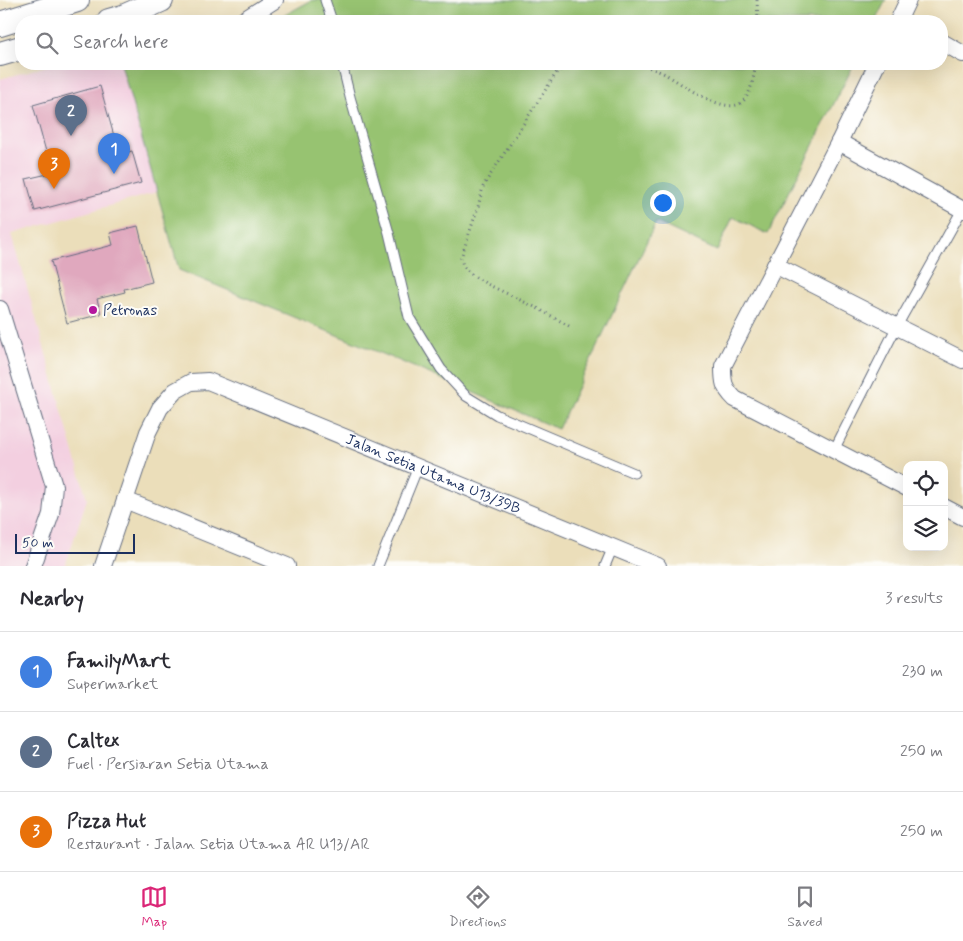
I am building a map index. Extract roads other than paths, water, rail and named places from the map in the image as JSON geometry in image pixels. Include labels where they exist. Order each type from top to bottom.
[{"type":"street","points":[[29,15],[77,0]]},
{"type":"street","points":[[130,15],[161,0]]},
{"type":"street","points":[[251,15],[275,0]]},
{"type":"street","points":[[903,15],[908,0]]},
{"type":"street","points":[[0,24],[15,19]]},
{"type":"street","points":[[948,45],[963,54]]},
{"type":"street","points":[[0,54],[15,50]]},
{"type":"street","points":[[874,70],[723,366],[723,378],[726,390],[735,399],[903,486]]},
{"type":"street","points":[[839,142],[963,209]]},
{"type":"street","points":[[775,265],[963,360]]},
{"type":"street","points":[[0,309],[54,486],[51,514],[33,566]]},
{"type":"street","name":"Jalan Setia Utama U13/39B","points":[[125,500],[148,432],[160,408],[175,391],[191,382],[208,381],[658,566]]},
{"type":"street","points":[[103,566],[125,500],[287,566]]},
{"type":"street","points":[[948,509],[963,516]]},
{"type":"lane","points":[[325,0],[330,15]]},
{"type":"lane","points":[[343,70],[389,233],[409,317],[441,369],[466,396],[497,414],[634,473]]},
{"type":"lane","points":[[834,450],[898,326],[963,209]]},
{"type":"lane","points":[[378,566],[418,467]]},
{"type":"lane","points":[[605,566],[613,547]]},
{"type":"place","name":"Caltex","points":[[71,136]]},
{"type":"place","name":"FamilyMart","points":[[114,174]]},
{"type":"place","name":"Pizza Hut","points":[[54,189]]},
{"type":"place","name":"Petronas","points":[[93,310]]}]
